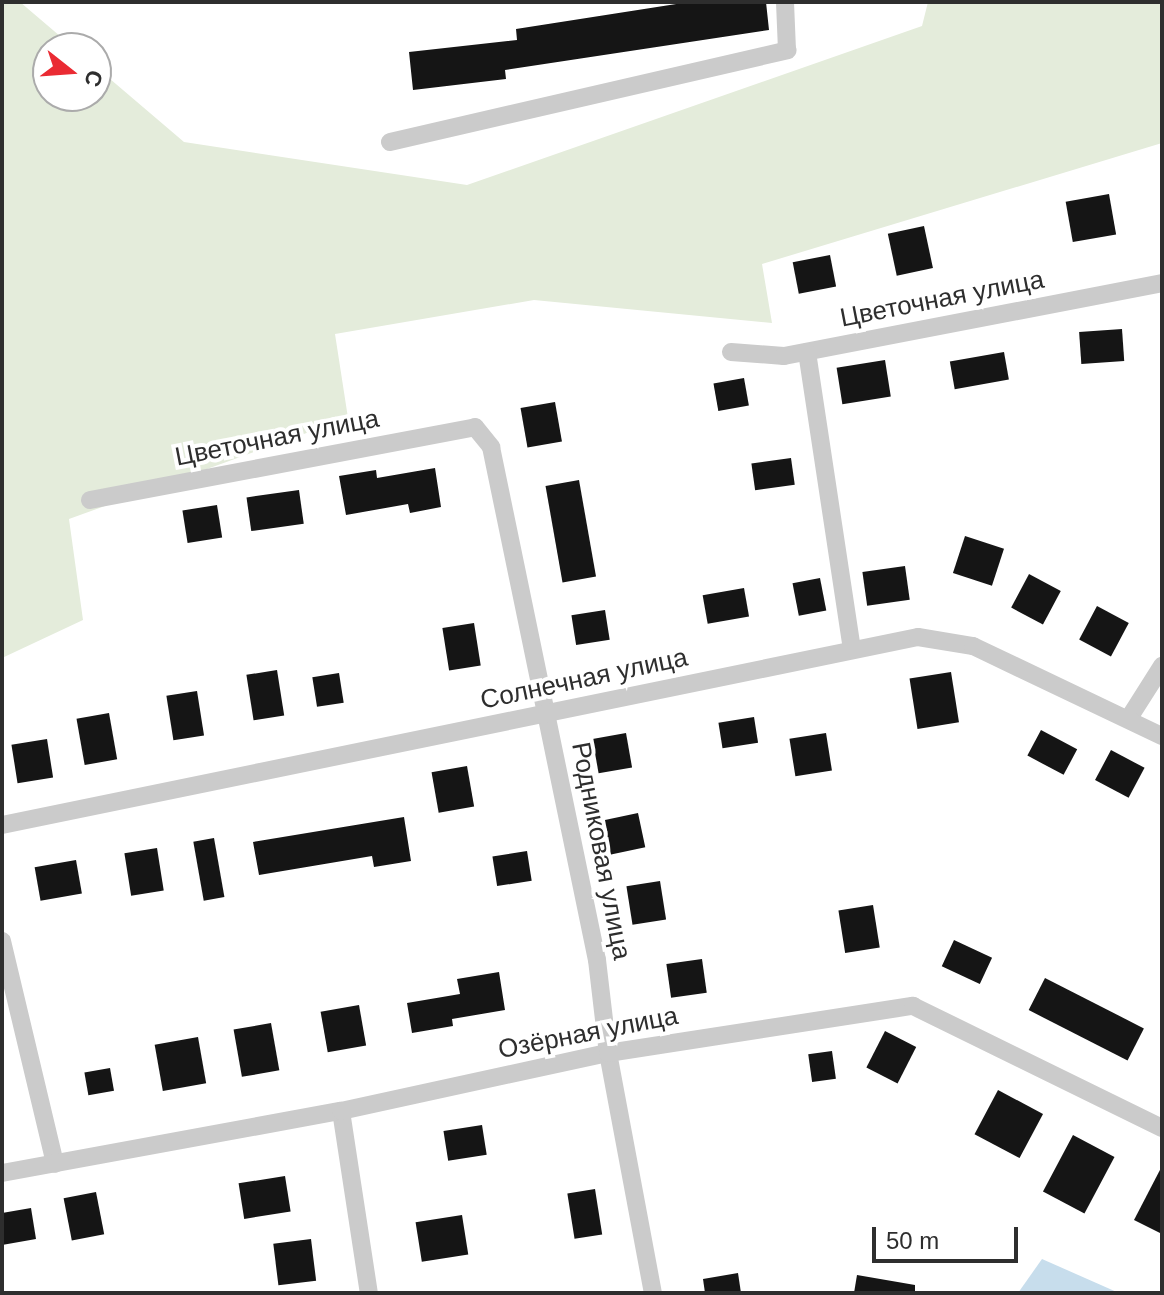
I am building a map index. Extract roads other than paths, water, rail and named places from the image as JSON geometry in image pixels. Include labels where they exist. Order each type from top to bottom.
[{"type":"street","points":[[390,142],[787,50],[785,2]]},
{"type":"street","name":"Цветочная улица","points":[[731,352],[784,356],[1162,283]]},
{"type":"street","points":[[807,352],[852,649]]},
{"type":"street","name":"Цветочная улица","points":[[90,500],[475,427]]},
{"type":"street","name":"Родниковая улица","points":[[475,427],[491,447],[547,715],[597,960],[608,1053],[653,1293]]},
{"type":"street","name":"Солнечная улица","points":[[2,825],[918,637],[973,646],[1162,736]]},
{"type":"street","points":[[1129,718],[1162,666]]},
{"type":"street","points":[[2,941],[55,1164]]},
{"type":"street","name":"Озёрная улица","points":[[2,1173],[341,1111],[608,1053],[913,1006],[1162,1128]]},
{"type":"street","points":[[341,1111],[369,1293]]},
{"type":"water","points":[[1042,1259],[1119,1293],[1018,1293]]}]
